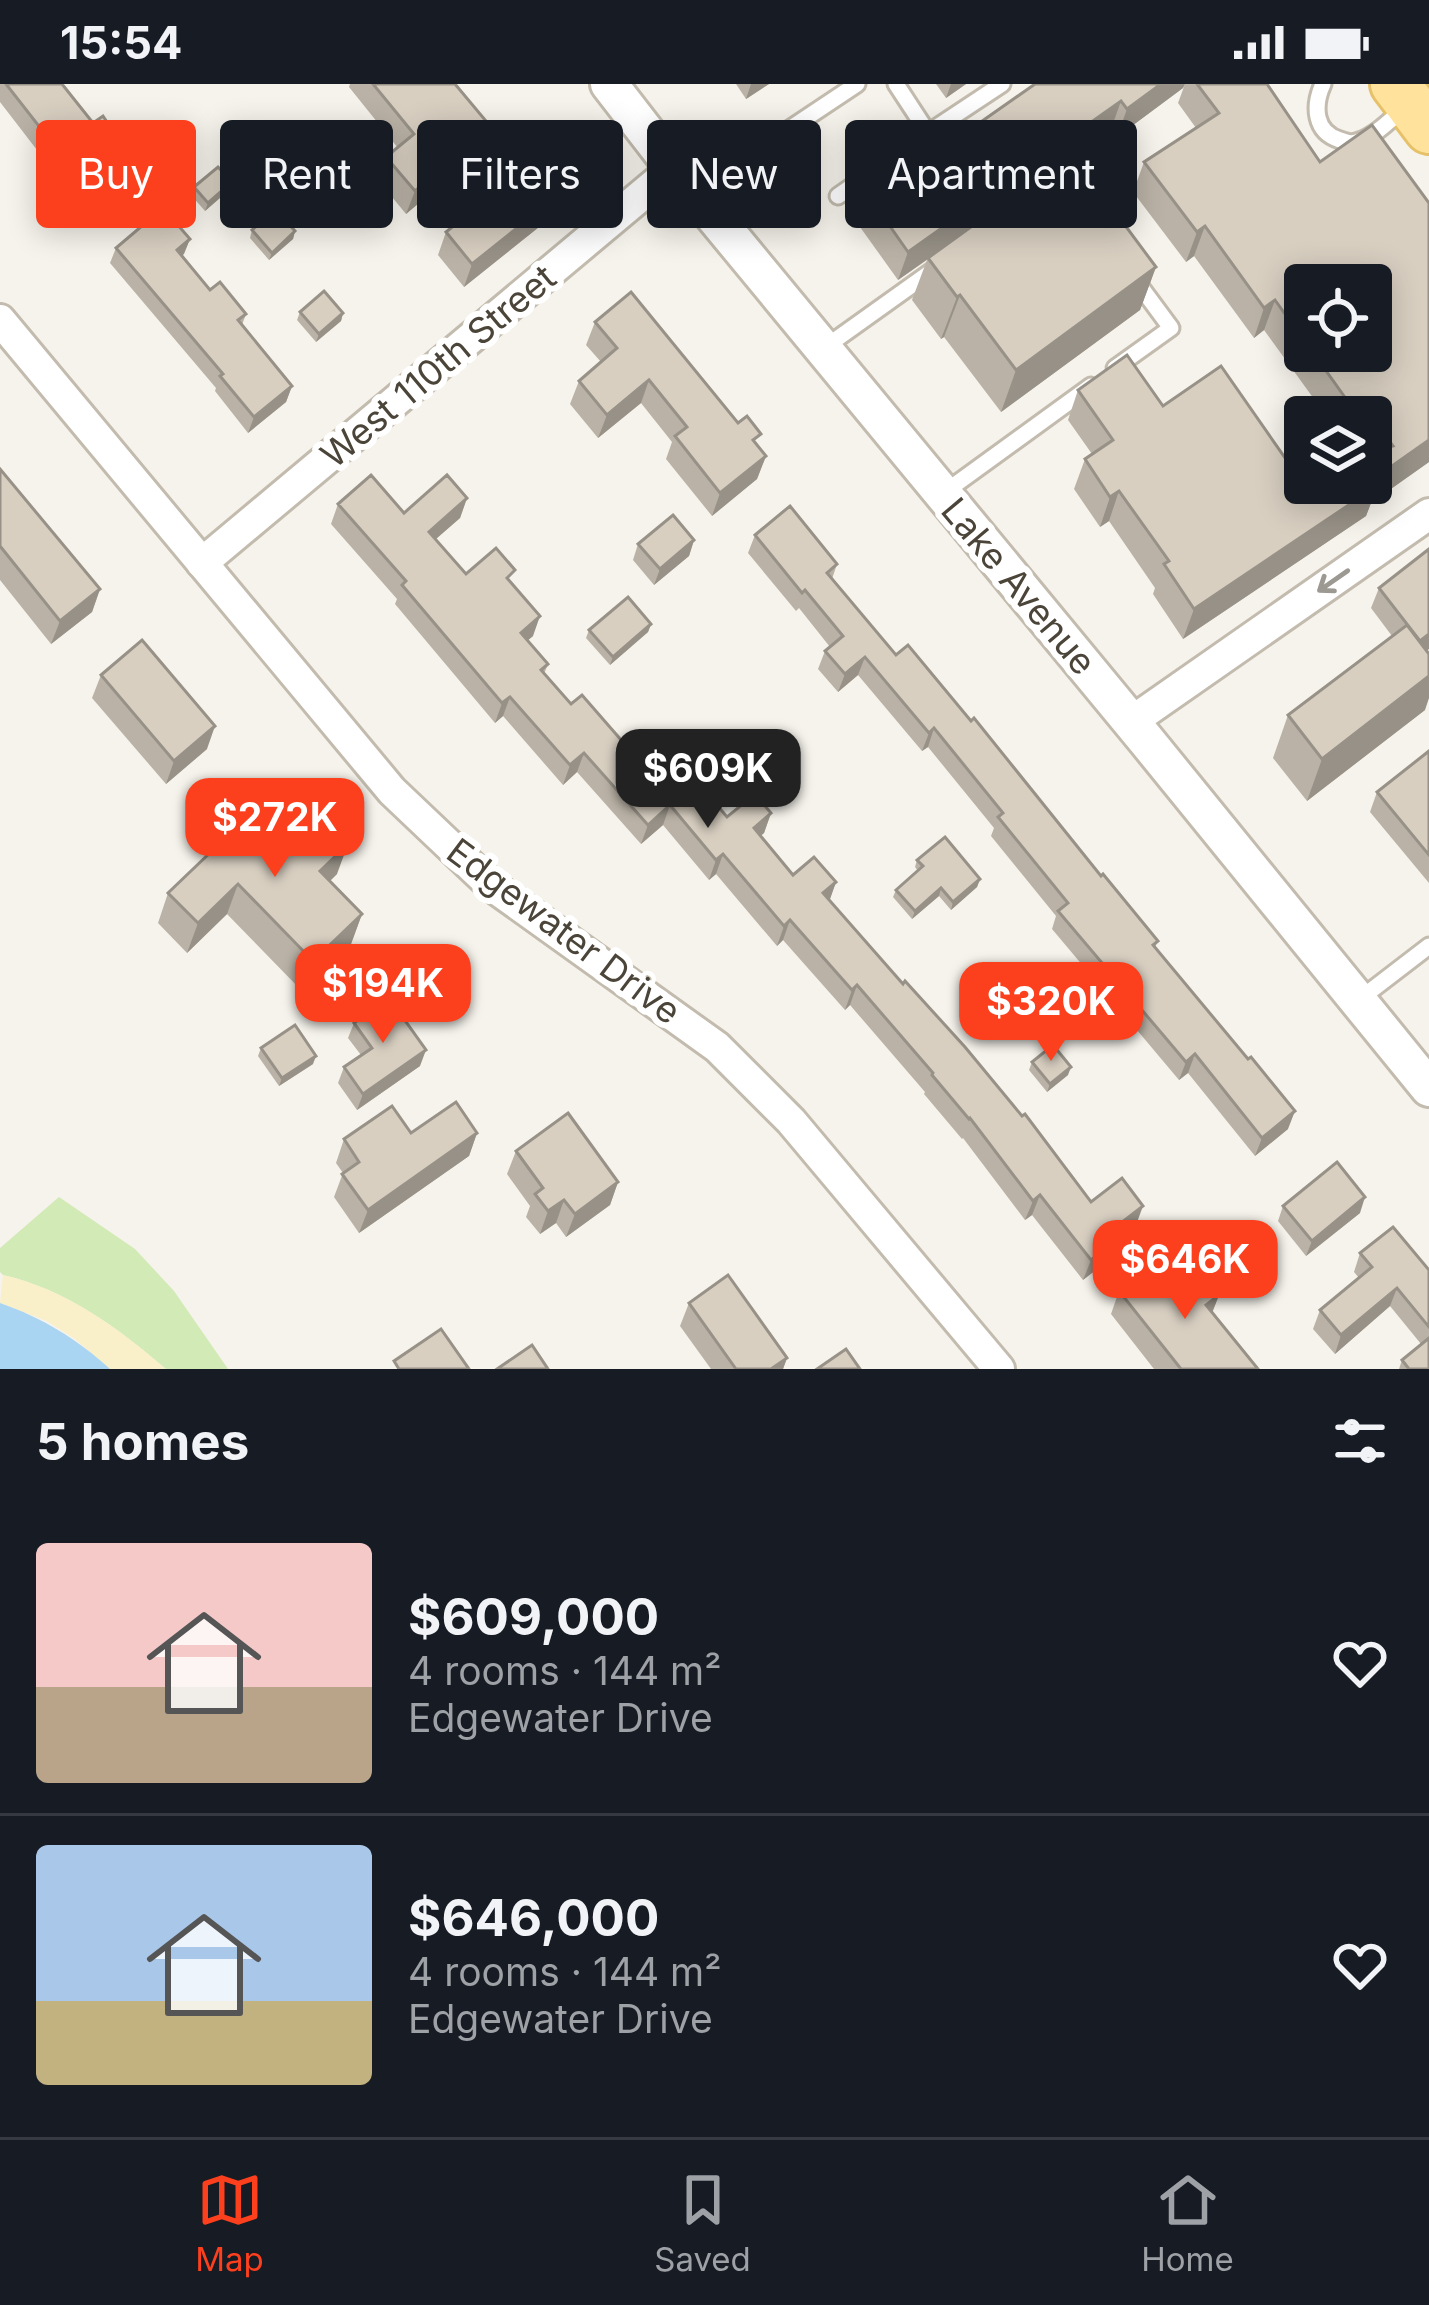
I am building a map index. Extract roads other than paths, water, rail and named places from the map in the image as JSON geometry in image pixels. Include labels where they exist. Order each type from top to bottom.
[{"type":"street","name":"Lake Avenue","points":[[609,84],[647,133]]},
{"type":"street","name":"West 110th Street","points":[[202,563],[647,191]]},
{"type":"street","name":"Lake Avenue","points":[[723,228],[1429,1088]]},
{"type":"street","name":"Edgewater Drive","points":[[0,320],[392,791],[491,885],[717,1047],[777,1106],[999,1369]]},
{"type":"street","points":[[1131,722],[1429,514]]},
{"type":"lane","points":[[803,120],[857,84]]},
{"type":"lane","points":[[896,84],[920,120]]},
{"type":"lane","points":[[948,120],[1002,84]]},
{"type":"lane","points":[[1323,84],[1316,107],[1318,123],[1332,138],[1351,143],[1365,140],[1411,105]]},
{"type":"lane","points":[[838,196],[845,191]]},
{"type":"lane","points":[[823,349],[950,258]]},
{"type":"lane","points":[[943,494],[1171,328],[1130,272]]},
{"type":"lane","points":[[1358,1000],[1429,946]]},
{"type":"water","points":[[0,1303],[59,1330],[110,1369],[0,1369]]}]
